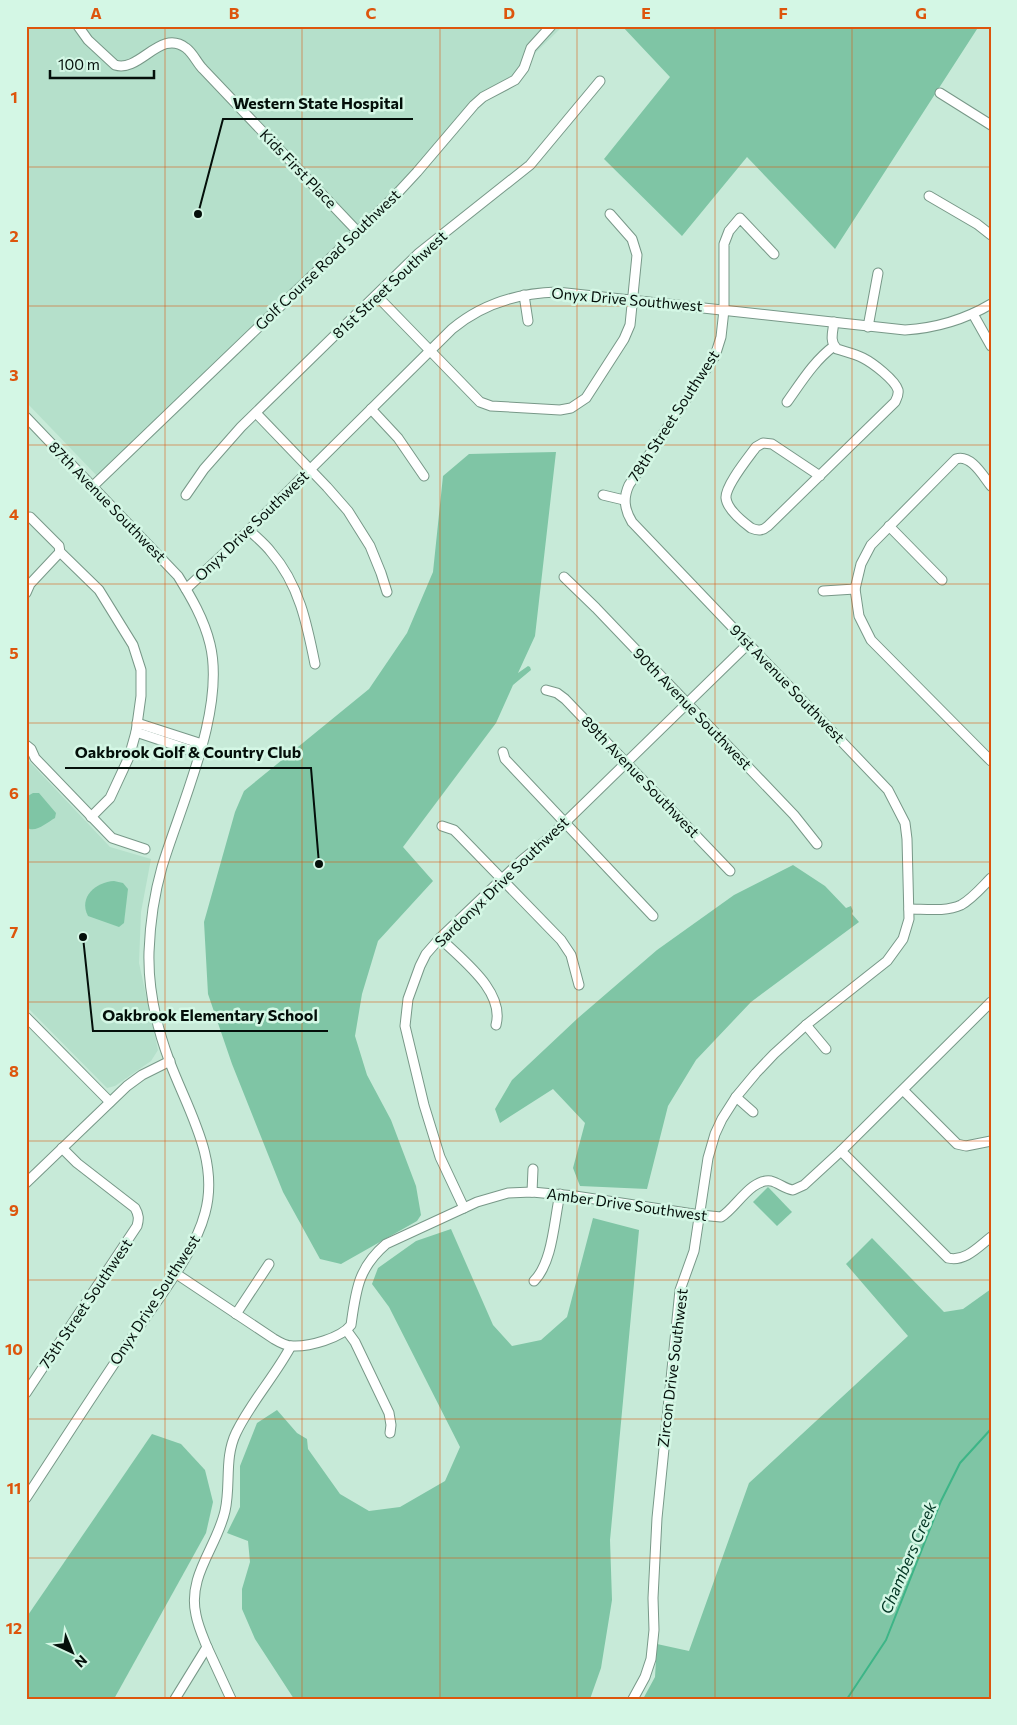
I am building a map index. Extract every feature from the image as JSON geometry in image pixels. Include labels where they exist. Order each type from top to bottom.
[{"type":"street","name":"Kids First Place","points":[[78,26],[88,40],[115,65],[121,67],[133,63],[156,48],[166,44],[178,44],[188,49],[203,69],[358,232]]},
{"type":"street","name":"Golf Course Road Southwest","points":[[92,487],[358,232],[417,172],[474,105],[492,91],[515,80],[524,68],[531,48],[551,26]]},
{"type":"street","name":"81st Street Southwest","points":[[186,495],[218,451],[434,240],[530,165],[600,82]]},
{"type":"street","points":[[940,93],[991,125]]},
{"type":"street","points":[[929,196],[969,219],[991,235]]},
{"type":"street","points":[[377,296],[480,402],[485,405],[565,410],[586,398],[624,339],[630,326],[637,262],[635,245],[610,214]]},
{"type":"street","name":"78th Street Southwest","points":[[624,500],[629,485],[715,356],[722,338],[724,244],[729,230],[740,218],[774,254]]},
{"type":"street","points":[[868,327],[878,272]]},
{"type":"street","name":"Onyx Drive Southwest","points":[[26,1498],[191,1247],[203,1220],[209,1198],[210,1174],[202,1144],[160,1033],[153,1006],[149,956],[150,928],[156,888],[201,749],[213,689],[213,661],[210,644],[186,589],[249,530],[452,329],[475,313],[506,300],[524,295],[557,292],[905,330],[951,323],[991,304]]},
{"type":"street","points":[[524,295],[528,321]]},
{"type":"street","points":[[973,314],[991,346]]},
{"type":"street","points":[[820,476],[772,444],[761,444],[756,447],[728,489],[726,501],[751,528],[756,530],[765,529],[820,476],[898,398],[896,386],[876,366],[834,346],[832,338],[834,322]]},
{"type":"street","points":[[788,402],[814,364],[834,346]]},
{"type":"street","points":[[371,409],[398,438],[424,476]]},
{"type":"street","points":[[256,413],[341,502],[364,536],[376,560],[387,592]]},
{"type":"street","name":"87th Avenue Southwest","points":[[26,417],[178,576],[186,589]]},
{"type":"street","points":[[991,486],[970,461],[960,457],[956,458],[876,540],[864,557],[855,589],[859,616],[871,640],[991,762]]},
{"type":"street","points":[[603,495],[624,500]]},
{"type":"street","name":"91st Avenue Southwest","points":[[624,500],[627,515],[632,522],[883,784],[892,796],[905,822],[909,909]]},
{"type":"street","points":[[30,516],[59,546],[60,552],[99,590],[133,645],[141,670],[141,696],[129,757],[110,798],[91,817]]},
{"type":"street","points":[[889,526],[942,580]]},
{"type":"street","points":[[249,530],[271,552],[282,567],[298,596],[314,664]]},
{"type":"street","points":[[26,592],[30,584],[60,552]]},
{"type":"street","name":"90th Avenue Southwest","points":[[564,577],[794,815],[816,844]]},
{"type":"street","points":[[823,591],[855,589]]},
{"type":"street","name":"Sardonyx Drive Southwest","points":[[464,1208],[435,1143],[405,1026],[406,1008],[413,982],[426,954],[440,938],[565,821],[748,644]]},
{"type":"street","name":"89th Avenue Southwest","points":[[546,690],[557,693],[565,699],[730,871]]},
{"type":"street","points":[[136,728],[201,749]]},
{"type":"street","points":[[26,745],[35,758],[112,838],[145,849]]},
{"type":"street","points":[[503,752],[505,760],[565,821],[653,916]]},
{"type":"street","points":[[442,826],[454,830],[565,945],[579,985]]},
{"type":"street","points":[[909,909],[955,907],[966,902],[991,878]]},
{"type":"street","name":"Zircon Drive Southwest","points":[[633,1699],[645,1676],[652,1653],[657,1518],[680,1290],[694,1251],[708,1158],[715,1134],[736,1097],[774,1054],[806,1025],[887,961],[895,952],[905,933],[909,919],[909,909]]},
{"type":"street","points":[[440,938],[491,992],[498,1011],[496,1025]]},
{"type":"street","name":"Amber Drive Southwest","points":[[347,1331],[351,1325],[360,1276],[375,1254],[386,1244],[477,1202],[508,1193],[532,1192],[560,1194],[714,1217],[724,1216],[743,1196],[760,1183],[771,1181],[793,1190],[800,1188],[841,1151],[991,1002]]},
{"type":"street","points":[[26,1017],[110,1102]]},
{"type":"street","points":[[806,1025],[826,1049]]},
{"type":"street","points":[[26,1183],[135,1079],[170,1061]]},
{"type":"street","points":[[902,1090],[960,1146],[991,1141]]},
{"type":"street","points":[[736,1097],[753,1112]]},
{"type":"street","name":"75th Street Southwest","points":[[26,1393],[139,1221],[138,1213],[132,1205],[77,1163],[62,1148]]},
{"type":"street","points":[[841,1151],[944,1256],[955,1259],[966,1257],[991,1237]]},
{"type":"street","name":"Amber Drive Southwest","points":[[532,1192],[533,1169]]},
{"type":"street","points":[[534,1281],[538,1278],[548,1254],[560,1194]]},
{"type":"street","points":[[236,1314],[269,1264]]},
{"type":"street","points":[[175,1273],[274,1339],[291,1346],[313,1343],[347,1331],[355,1342],[389,1413],[390,1433]]},
{"type":"street","points":[[231,1699],[207,1648],[196,1615],[194,1590],[200,1570],[220,1530],[225,1512],[230,1451],[235,1435],[291,1346]]},
{"type":"street","points":[[175,1699],[207,1648]]},
{"type":"shaded area","points":[[26,26],[563,26],[99,478],[26,402]]},
{"type":"shaded area","points":[[622,26],[979,26],[835,249],[747,157],[682,236],[604,159],[670,77]]},
{"type":"shaded area","points":[[556,452],[535,636],[518,673],[528,666],[531,670],[513,685],[496,723],[403,847],[433,881],[378,941],[362,994],[355,1036],[367,1075],[391,1120],[416,1186],[421,1215],[417,1221],[341,1264],[320,1259],[283,1192],[232,1064],[208,994],[204,922],[235,812],[244,791],[369,689],[407,633],[433,572],[443,476],[469,454]]},
{"type":"shaded area","points":[[26,758],[110,847],[151,859],[141,912],[139,963],[158,1050],[151,1061],[115,1086],[107,1088],[26,1006]]},
{"type":"shaded area","points":[[33,793],[39,793],[56,813],[55,818],[37,829],[29,829],[26,827],[26,797]]},
{"type":"shaded area","points":[[793,865],[825,886],[846,908],[851,906],[852,914],[859,922],[751,1002],[696,1060],[668,1106],[647,1189],[580,1186],[573,1168],[585,1123],[553,1089],[500,1123],[495,1109],[512,1080],[578,1018],[657,950],[734,895]]},
{"type":"shaded area","points":[[114,881],[123,883],[128,889],[124,923],[119,927],[88,916],[85,903],[90,892],[95,888],[101,884]]},
{"type":"shaded area","points":[[768,1187],[792,1212],[777,1226],[753,1202]]},
{"type":"shaded area","points":[[593,1218],[639,1230],[610,1540],[612,1600],[601,1668],[590,1699],[294,1699],[255,1639],[242,1609],[242,1589],[250,1562],[248,1541],[227,1533],[240,1507],[240,1466],[257,1423],[277,1410],[297,1433],[307,1439],[308,1449],[340,1494],[369,1511],[400,1507],[445,1481],[460,1447],[389,1307],[372,1284],[378,1268],[416,1241],[451,1229],[493,1325],[512,1346],[541,1340],[567,1317]]},
{"type":"shaded area","points":[[872,1238],[944,1312],[963,1309],[991,1289],[991,1699],[643,1699],[655,1677],[657,1644],[689,1651],[749,1483],[908,1336],[846,1264]]},
{"type":"shaded area","points":[[152,1434],[181,1444],[205,1470],[213,1502],[206,1533],[114,1699],[26,1699],[26,1618]]},
{"type":"waterway","name":"Chambers Creek","points":[[847,1699],[886,1640],[941,1501],[960,1463],[991,1429]]},
{"type":"place","name":"Western State Hospital","points":[[198,214]]},
{"type":"place","name":"Oakbrook Golf & Country Club","points":[[319,864]]},
{"type":"place","name":"Oakbrook Elementary School","points":[[83,937]]}]
